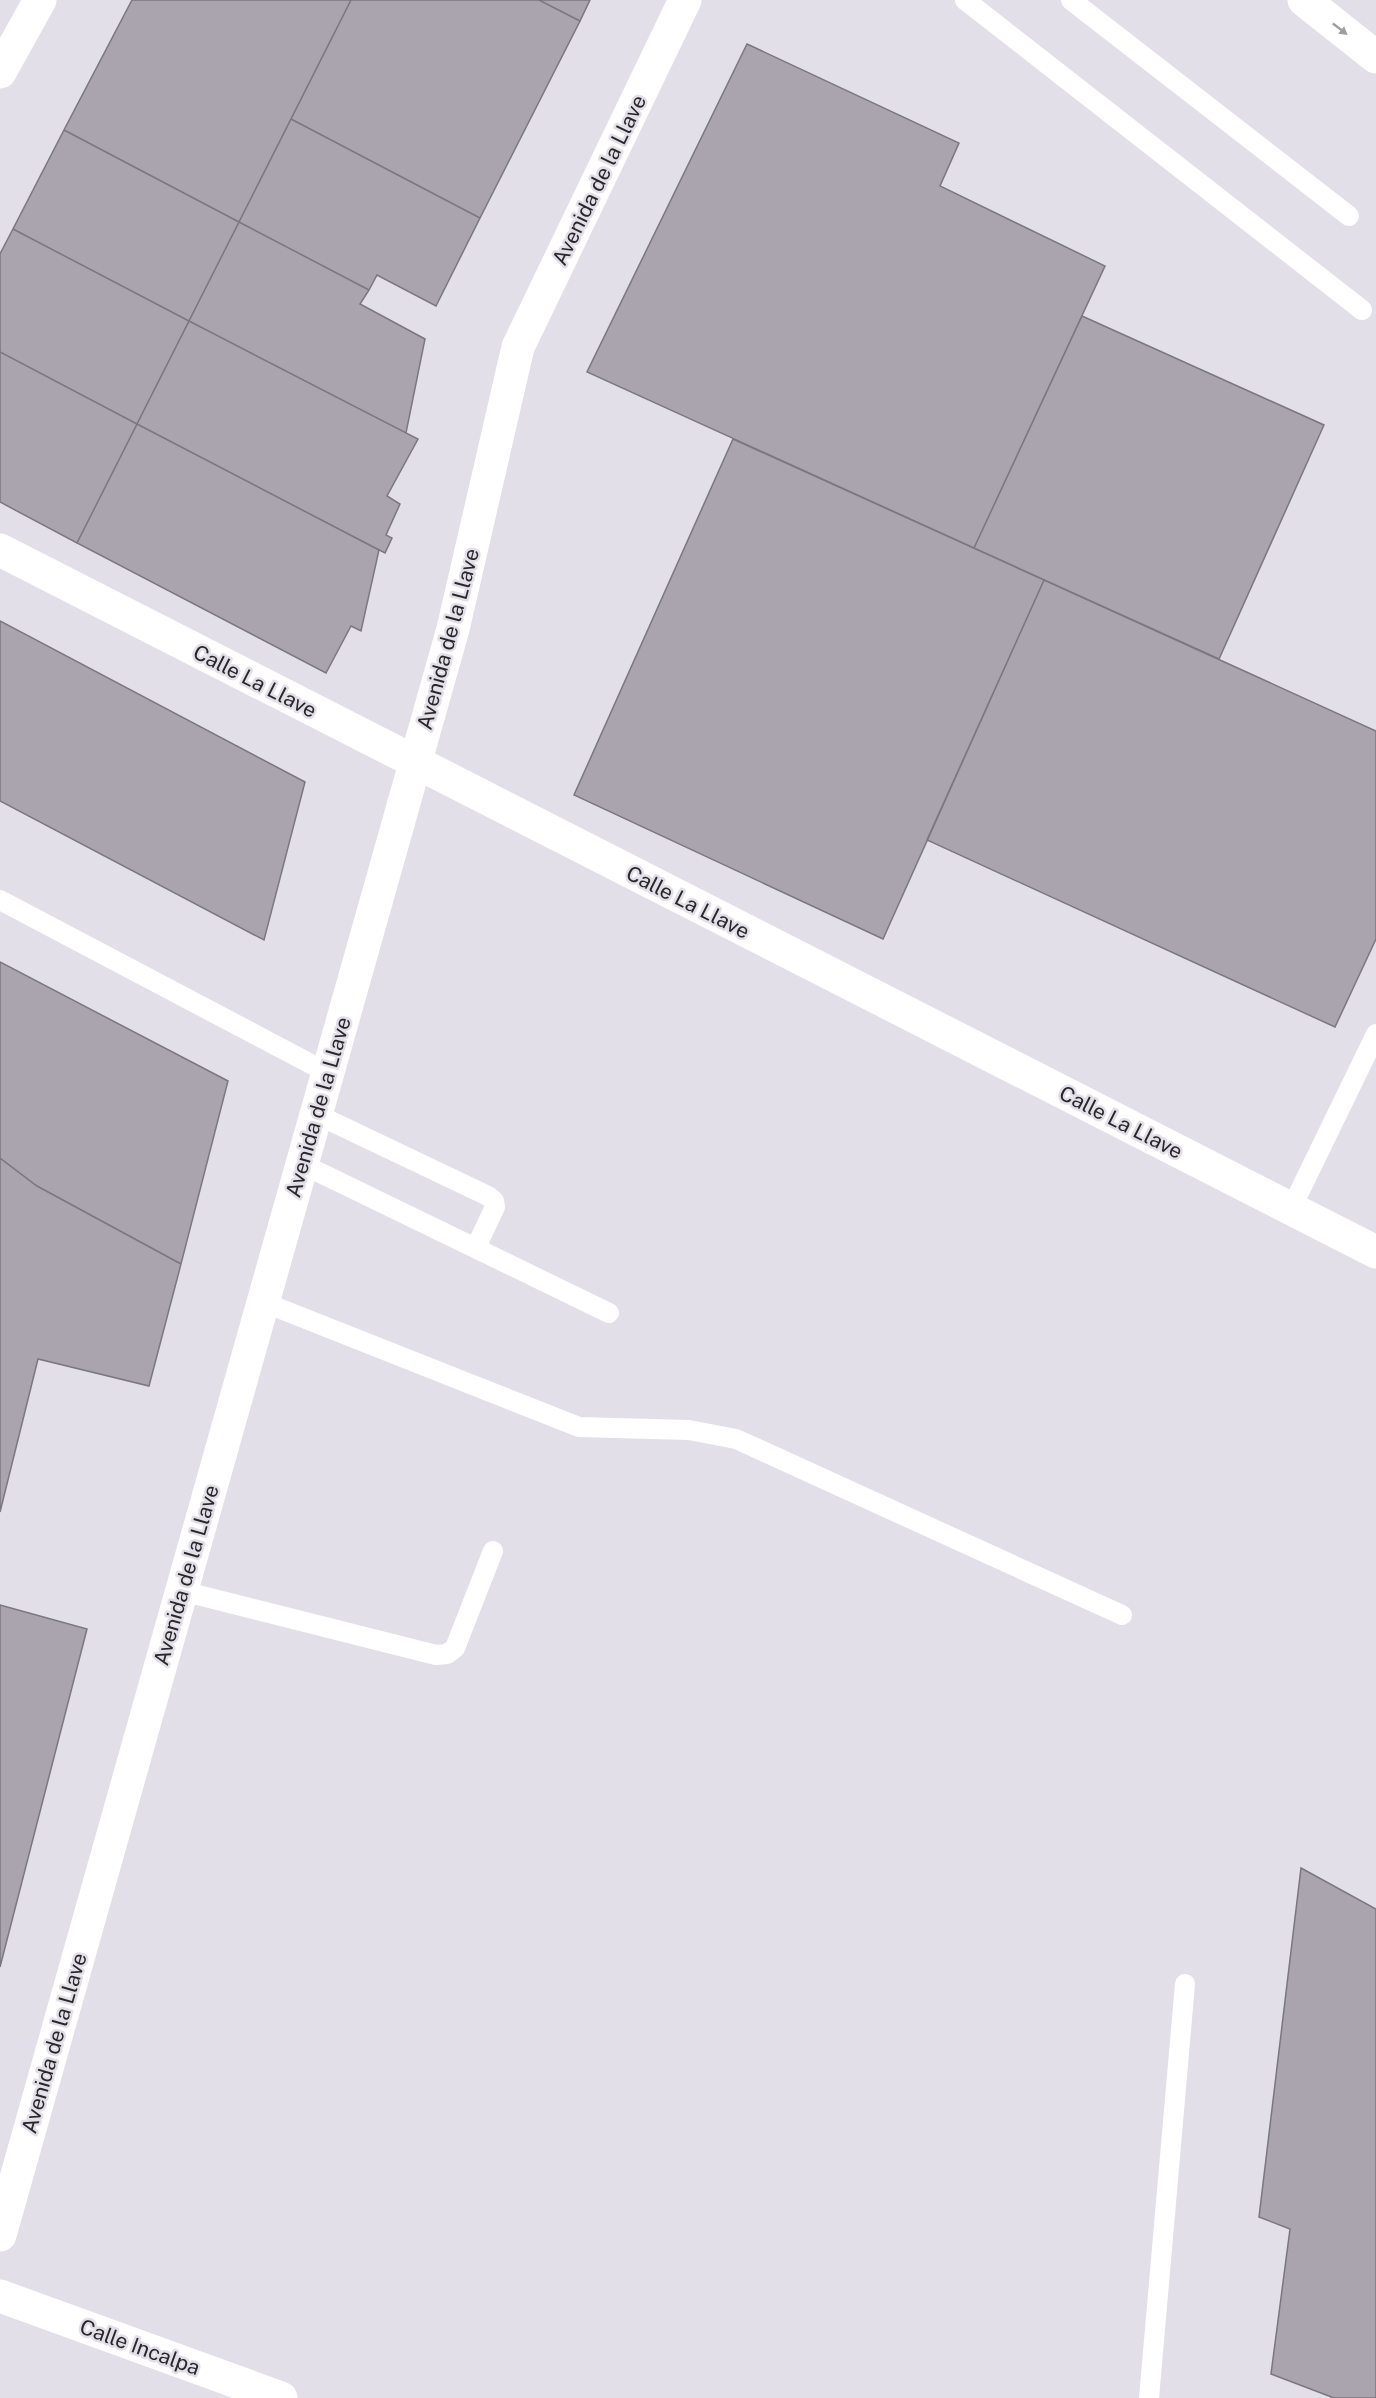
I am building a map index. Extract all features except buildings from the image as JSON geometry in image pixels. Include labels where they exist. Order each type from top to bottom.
[{"type":"street","points":[[0,72],[39,0]]},
{"type":"street","name":"Avenida de la Llave","points":[[0,2235],[453,629],[518,347],[685,0]]},
{"type":"street","points":[[1304,0],[1376,57]]},
{"type":"street","name":"Calle La Llave","points":[[0,550],[1376,1252]]},
{"type":"street","name":"Calle Incalpa","points":[[0,2296],[281,2398]]},
{"type":"lane","points":[[965,0],[1362,310]]},
{"type":"lane","points":[[1071,0],[1349,216]]},
{"type":"lane","points":[[0,900],[328,1073]]},
{"type":"lane","points":[[1291,1209],[1376,1034]]},
{"type":"lane","points":[[316,1114],[488,1196],[494,1202],[495,1207],[476,1247]]},
{"type":"lane","points":[[302,1164],[609,1313]]},
{"type":"lane","points":[[263,1302],[579,1427],[689,1430],[736,1439],[1122,1615]]},
{"type":"lane","points":[[182,1591],[436,1655],[447,1654],[455,1648],[493,1551]]},
{"type":"lane","points":[[1149,2398],[1185,1984]]}]
